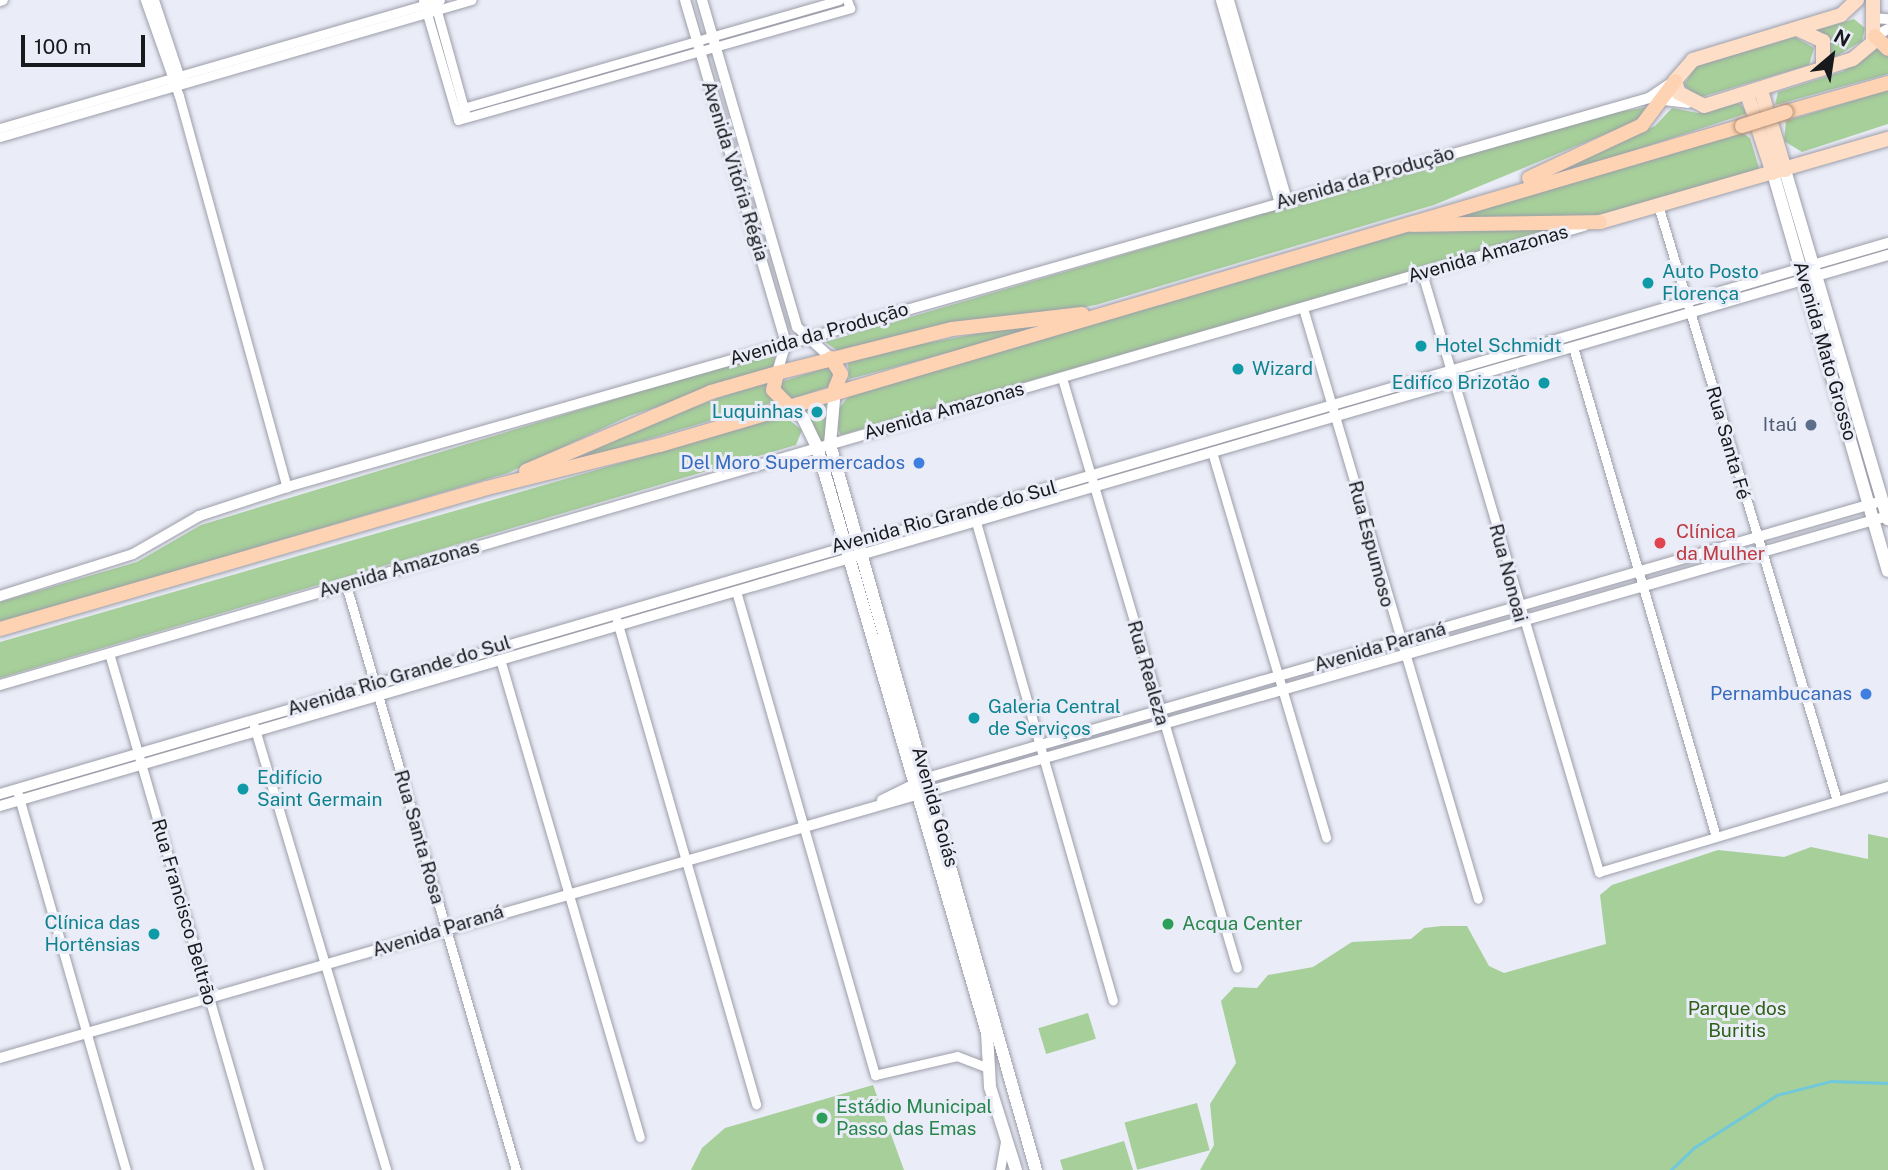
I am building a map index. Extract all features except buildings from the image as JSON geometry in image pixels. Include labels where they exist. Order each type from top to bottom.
[{"type":"highway","points":[[1875,36],[1888,49]]},
{"type":"highway","points":[[1493,195],[1642,125],[1665,100],[1675,81]]},
{"type":"highway","points":[[0,629],[487,488],[660,445],[835,389],[1119,309],[1493,195],[1888,83]]},
{"type":"highway","points":[[1396,225],[1600,222]]},
{"type":"highway","points":[[487,488],[662,411],[777,373],[952,330],[1119,309]]},
{"type":"highway","points":[[831,358],[841,374],[835,389]]},
{"type":"highway","points":[[777,373],[773,390],[787,404]]},
{"type":"main road","points":[[1842,15],[1857,0]]},
{"type":"main road","points":[[1872,0],[1875,36],[1853,59],[1704,106],[1689,103],[1675,81],[1693,60],[1842,15],[1872,18]]},
{"type":"main road","points":[[1795,29],[1820,37],[1823,68]]},
{"type":"main road","points":[[1754,92],[1759,109]]},
{"type":"main road","name":"Avenida Mato Grosso","points":[[1765,129],[1809,273],[1888,571]]},
{"type":"main road","name":"Avenida Amazonas","points":[[1600,222],[1888,139]]},
{"type":"main road","name":"Avenida Mato Grosso","points":[[1809,273],[1885,500],[1888,517]]},
{"type":"main road","points":[[830,444],[835,389]]},
{"type":"main road","name":"Avenida Goiás","points":[[787,404],[803,418],[817,447],[842,545],[915,798],[987,1033],[989,1068],[1004,1138],[1016,1170]]},
{"type":"main road","name":"Avenida Goiás","points":[[830,444],[1011,1069],[1036,1170]]},
{"type":"main road","points":[[989,1068],[1011,1069]]},
{"type":"main road","points":[[1004,1138],[1025,1131]]},
{"type":"street","points":[[145,0],[175,81]]},
{"type":"street","points":[[154,0],[287,487]]},
{"type":"street","points":[[0,137],[431,4],[472,0]]},
{"type":"street","name":"Avenida Vitória Régia","points":[[685,0],[786,343]]},
{"type":"street","name":"Avenida Vitória Régia","points":[[702,0],[803,338]]},
{"type":"street","points":[[714,42],[839,0]]},
{"type":"street","points":[[1220,0],[1283,202]]},
{"type":"street","points":[[1229,0],[1283,202]]},
{"type":"street","points":[[431,4],[461,114],[849,4]]},
{"type":"street","points":[[1872,18],[1888,19]]},
{"type":"street","points":[[1875,36],[1888,29]]},
{"type":"street","points":[[0,128],[175,81]]},
{"type":"street","name":"Avenida da Produção","points":[[0,596],[133,554],[199,516],[287,487],[1649,98],[1675,81]]},
{"type":"street","name":"Avenida da Produção","points":[[1649,98],[1689,103]]},
{"type":"street","name":"Rua Santa Fé","points":[[1658,205],[1759,553],[1837,801]]},
{"type":"street","name":"Avenida Amazonas","points":[[0,685],[1600,222]]},
{"type":"street","name":"Avenida Rio Grande do Sul","points":[[1809,273],[1888,243]]},
{"type":"street","name":"Avenida Rio Grande do Sul","points":[[376,690],[615,612],[842,545],[974,515],[1809,273],[1888,255]]},
{"type":"street","name":"Rua Nonoai","points":[[1422,273],[1454,376],[1521,622],[1599,872],[1716,837]]},
{"type":"street","name":"Rua Espumoso","points":[[1303,308],[1335,411],[1402,657],[1478,899]]},
{"type":"street","name":"Avenida Rio Grande do Sul","points":[[1454,376],[1573,346],[1689,308]]},
{"type":"street","points":[[803,338],[831,358]]},
{"type":"street","points":[[777,373],[786,343]]},
{"type":"street","points":[[1573,346],[1641,588],[1716,837],[1888,786]]},
{"type":"street","name":"Rua Realeza","points":[[1062,378],[1237,968]]},
{"type":"street","name":"Avenida Rio Grande do Sul","points":[[1091,482],[1212,452],[1335,411]]},
{"type":"street","points":[[1212,452],[1326,838]]},
{"type":"street","name":"Avenida Paraná","points":[[876,803],[911,783],[927,778],[1885,500]]},
{"type":"street","points":[[974,515],[1113,1001]]},
{"type":"street","name":"Avenida Rio Grande do Sul","points":[[0,806],[18,795],[254,725],[376,690],[500,659],[862,556],[974,515]]},
{"type":"street","name":"Avenida Paraná","points":[[0,1058],[876,803],[931,794],[1888,517]]},
{"type":"street","name":"Rua Santa Rosa","points":[[346,585],[516,1170]]},
{"type":"street","points":[[736,590],[875,1075],[957,1056],[989,1068]]},
{"type":"street","points":[[615,612],[756,1104]]},
{"type":"street","name":"Rua Francisco Beltrão","points":[[109,653],[259,1170]]},
{"type":"street","points":[[500,659],[640,1137]]},
{"type":"street","points":[[254,725],[329,964],[386,1170]]},
{"type":"street","name":"Avenida Rio Grande do Sul","points":[[0,794],[18,795]]},
{"type":"street","points":[[18,795],[126,1170]]},
{"type":"street","points":[[1000,1170],[1004,1138]]},
{"type":"green space","points":[[1854,19],[1865,28],[1862,41],[1830,60],[1820,29]]},
{"type":"green space","points":[[1795,37],[1814,48],[1809,65],[1698,98],[1684,85],[1696,66]]},
{"type":"green space","points":[[1875,48],[1888,56],[1888,74],[1775,105],[1778,92],[1844,71]]},
{"type":"green space","points":[[1888,90],[1888,124],[1802,152],[1784,141],[1786,121]]},
{"type":"green space","points":[[1739,103],[1748,113],[1514,190],[1655,126],[1672,108],[1698,113]]},
{"type":"green space","points":[[1649,107],[1637,121],[1434,205],[1096,305],[838,351],[825,342],[1600,115]]},
{"type":"green space","points":[[1742,133],[1750,138],[1760,171],[841,435],[838,429],[839,408],[850,395]]},
{"type":"green space","points":[[1028,324],[1050,326],[849,379],[848,363],[879,352]]},
{"type":"green space","points":[[776,350],[773,369],[629,416],[508,473],[0,623],[0,602],[137,562],[201,525]]},
{"type":"green space","points":[[831,366],[834,385],[788,400],[780,395],[778,383]]},
{"type":"green space","points":[[770,379],[777,401],[554,467],[605,440]]},
{"type":"green space","points":[[826,401],[827,439],[821,441],[802,408]]},
{"type":"green space","points":[[784,416],[802,430],[796,445],[0,678],[0,642]]},
{"type":"green space","name":"Parque dos Buritis","points":[[1868,834],[1888,838],[1888,1170],[1200,1170],[1214,1145],[1210,1104],[1236,1063],[1221,1001],[1234,987],[1257,988],[1268,975],[1313,967],[1352,942],[1411,939],[1424,928],[1442,926],[1467,926],[1489,966],[1504,973],[1606,944],[1600,895],[1612,885],[1718,850],[1784,857],[1811,847],[1868,859]]},
{"type":"green space","points":[[1088,1013],[1096,1039],[1046,1054],[1038,1028]]},
{"type":"green space","name":"Estádio Municipal Passo das Emas","points":[[873,1085],[904,1170],[691,1170],[702,1148],[725,1128]]},
{"type":"green space","points":[[1197,1103],[1210,1150],[1137,1170],[1125,1122]]},
{"type":"green space","points":[[1124,1141],[1133,1170],[1063,1170],[1060,1160]]},
{"type":"waterway","points":[[1671,1170],[1695,1147],[1777,1095],[1831,1081],[1888,1083]]},
{"type":"place","name":"Auto Posto Florença","points":[[1648,283]]},
{"type":"place","name":"Hotel Schmidt","points":[[1421,346]]},
{"type":"place","name":"Wizard","points":[[1238,369]]},
{"type":"place","name":"Edifíco Brizotão","points":[[1544,383]]},
{"type":"place","name":"Luquinhas","points":[[817,412]]},
{"type":"place","name":"Itaú","points":[[1811,425]]},
{"type":"place","name":"Del Moro Supermercados","points":[[919,463]]},
{"type":"place","name":"Clínica da Mulher","points":[[1660,543]]},
{"type":"place","name":"Pernambucanas","points":[[1866,694]]},
{"type":"place","name":"Galeria Central de Serviços","points":[[974,718]]},
{"type":"place","name":"Edifício Saint Germain","points":[[243,789]]},
{"type":"place","name":"Acqua Center","points":[[1168,924]]},
{"type":"place","name":"Clínica das Hortênsias","points":[[154,934]]},
{"type":"place","name":"Estádio Municipal Passo das Emas","points":[[822,1118]]}]
